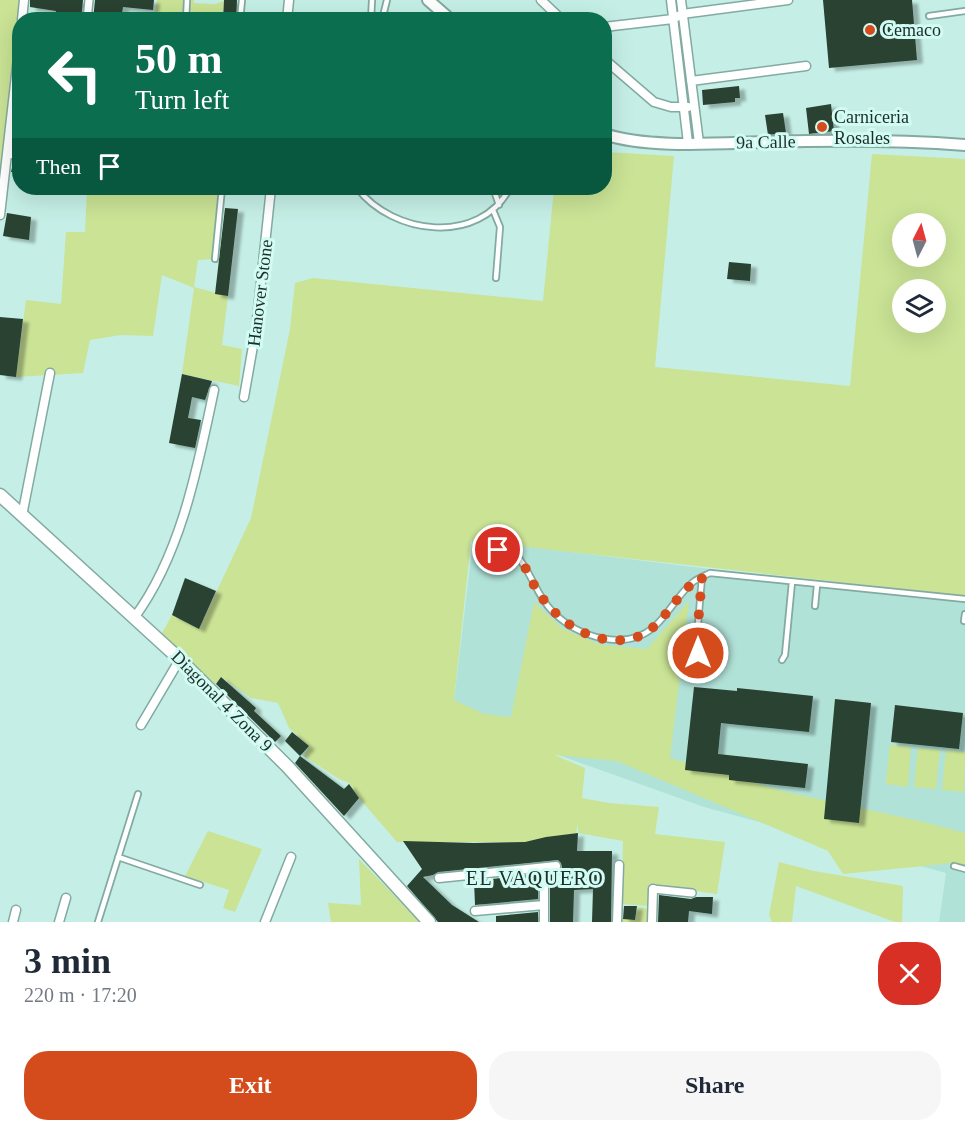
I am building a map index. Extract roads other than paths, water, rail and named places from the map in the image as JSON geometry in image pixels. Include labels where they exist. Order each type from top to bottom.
[{"type":"main road","name":"Diagonal 4 Zona 9","points":[[0,495],[180,659],[287,766],[429,922]]},
{"type":"street","points":[[428,0],[442,12]]},
{"type":"street","points":[[541,0],[554,12]]},
{"type":"street","points":[[671,0],[684,107],[693,143]]},
{"type":"street","points":[[681,0],[694,107],[693,143]]},
{"type":"street","points":[[612,26],[673,19],[682,14],[788,0]]},
{"type":"street","points":[[612,66],[654,102],[662,106],[694,107]]},
{"type":"street","points":[[691,81],[806,66]]},
{"type":"street","points":[[0,215],[12,110]]},
{"type":"street","name":"9a Calle","points":[[612,136],[627,140],[693,143],[860,140],[965,145]]},
{"type":"street","name":"Hanover Stone","points":[[244,397],[260,297],[270,195]]},
{"type":"street","points":[[21,516],[50,373]]},
{"type":"street","points":[[134,618],[158,578],[177,531],[195,473],[214,390]]},
{"type":"street","points":[[141,725],[180,659]]},
{"type":"street","points":[[265,922],[291,857]]},
{"type":"street","points":[[617,922],[619,865]]},
{"type":"street","points":[[439,878],[556,866]]},
{"type":"street","points":[[544,867],[544,922]]},
{"type":"street","points":[[652,922],[653,889],[692,893]]},
{"type":"street","points":[[59,922],[66,898]]},
{"type":"street","points":[[475,911],[544,905]]},
{"type":"street","points":[[13,922],[16,910]]},
{"type":"lane","points":[[929,16],[965,11]]},
{"type":"lane","points":[[11,156],[12,148]]},
{"type":"lane","points":[[215,259],[221,195]]},
{"type":"lane","points":[[363,195],[378,209],[407,222],[445,227],[460,226],[475,221],[494,210],[505,195]]},
{"type":"lane","points":[[495,195],[499,205]]},
{"type":"lane","points":[[494,210],[500,227],[496,278]]},
{"type":"lane","points":[[489,569],[489,560],[493,551],[504,550],[515,554],[536,590],[553,612],[577,630],[605,639],[620,640],[644,635],[663,619],[693,582],[710,573],[965,599]]},
{"type":"lane","points":[[698,653],[696,648],[702,577]]},
{"type":"lane","points":[[782,660],[785,655],[792,582]]},
{"type":"lane","points":[[815,606],[817,585]]},
{"type":"lane","points":[[964,621],[965,614]]},
{"type":"lane","points":[[98,922],[138,794]]},
{"type":"lane","points":[[118,857],[200,885]]},
{"type":"lane","points":[[954,866],[965,869]]},
{"type":"place","name":"Cemaco","points":[[870,30]]},
{"type":"place","name":"Carniceria Rosales","points":[[822,127]]},
{"type":"district","name":"EL VAQUERO","points":[[535,878]]}]
